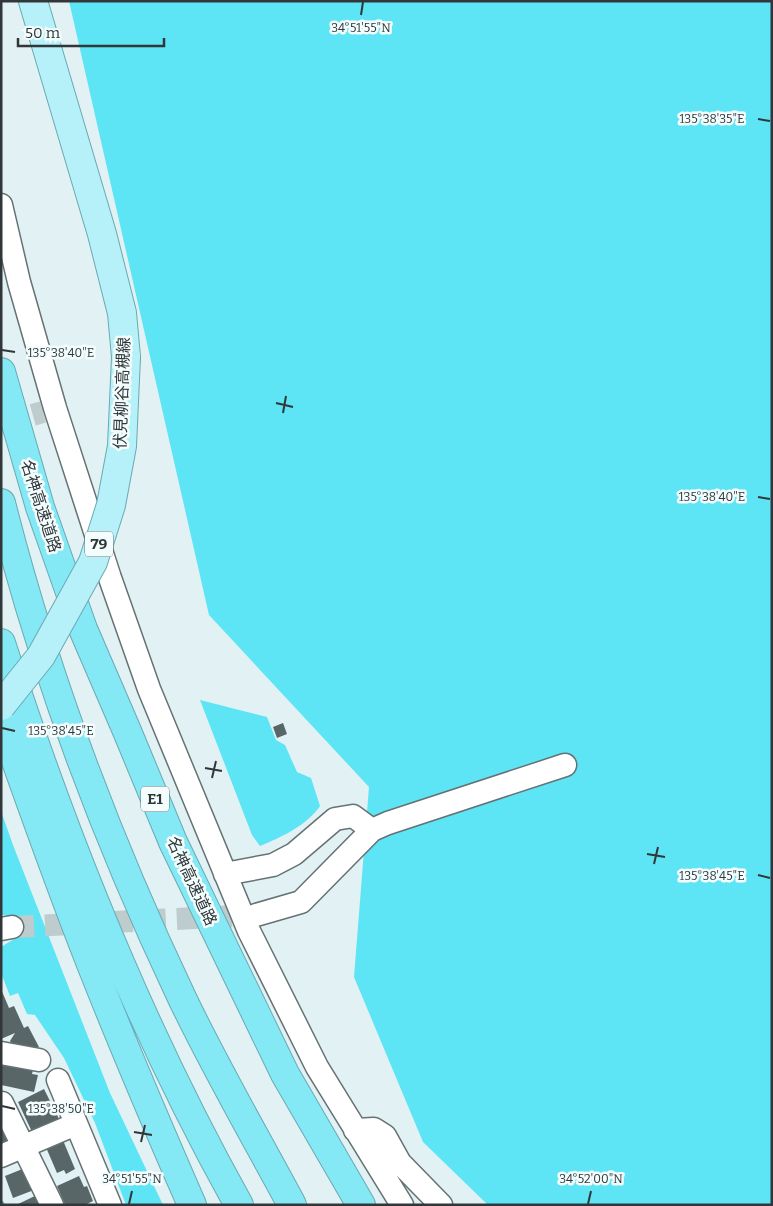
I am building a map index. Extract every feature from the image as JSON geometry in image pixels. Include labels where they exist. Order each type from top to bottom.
[{"type":"highway","name":"名神高速道路","points":[[1,372],[40,507],[83,630],[173,842],[285,1074],[360,1205]]},
{"type":"highway","points":[[1,503],[16,559],[67,719],[118,854],[183,999],[292,1205]]},
{"type":"highway","points":[[1,643],[66,833],[117,956],[172,1073],[239,1205]]},
{"type":"highway","points":[[1,719],[36,820],[90,963],[140,1086],[192,1205]]},
{"type":"main road","name":"伏見柳谷高槻線","points":[[1,706],[41,656],[93,562],[111,505],[122,446],[126,356],[122,313],[102,234],[36,11]]},
{"type":"street","points":[[1,205],[49,410],[149,689],[249,931],[313,1058],[402,1205]]},
{"type":"street","points":[[256,915],[300,902],[372,830],[388,823],[565,765]]},
{"type":"street","points":[[225,874],[273,865],[294,854],[335,819],[353,816],[372,830]]},
{"type":"street","points":[[1,1053],[39,1060]]},
{"type":"street","points":[[58,1080],[110,1205]]},
{"type":"street","points":[[2,1103],[52,1205]]},
{"type":"street","points":[[1,1156],[76,1124]]},
{"type":"street","points":[[355,1130],[374,1129],[385,1136],[400,1163],[441,1205]]},
{"type":"shaded area","points":[[69,1],[772,1],[772,1205],[488,1205],[423,1142],[354,977],[369,787],[209,615]]},
{"type":"shaded area","points":[[200,700],[267,717],[276,740],[285,745],[297,772],[311,778],[320,806],[315,813],[301,825],[260,846],[252,835]]},
{"type":"shaded area","points":[[1,811],[110,1093],[163,1205],[126,1205],[95,1123],[64,1058],[35,1015],[27,1014],[18,993],[10,996],[1,973],[1,947],[19,936],[21,921],[1,915]]},
{"type":"building","points":[[283,723],[287,734],[277,738],[273,727]]},
{"type":"building","points":[[1,989],[9,1008],[14,1006],[24,1028],[28,1026],[39,1047],[19,1057],[10,1041],[15,1033],[1,1039]]},
{"type":"building","points":[[1,1059],[34,1066],[32,1074],[38,1075],[34,1092],[1,1085]]},
{"type":"building","points":[[44,1089],[60,1121],[33,1134],[18,1102]]},
{"type":"building","points":[[1,1117],[13,1142],[1,1147]]},
{"type":"building","points":[[62,1138],[75,1169],[66,1174],[64,1170],[57,1173],[45,1145]]},
{"type":"building","points":[[25,1168],[34,1190],[13,1198],[5,1176]]},
{"type":"building","points":[[79,1176],[84,1187],[87,1186],[93,1201],[85,1205],[65,1205],[57,1186]]},
{"type":"building","points":[[37,1195],[42,1205],[16,1205]]},
{"type":"tunnel","points":[[1,424],[43,412]]},
{"type":"tunnel","points":[[12,927],[256,915]]}]
